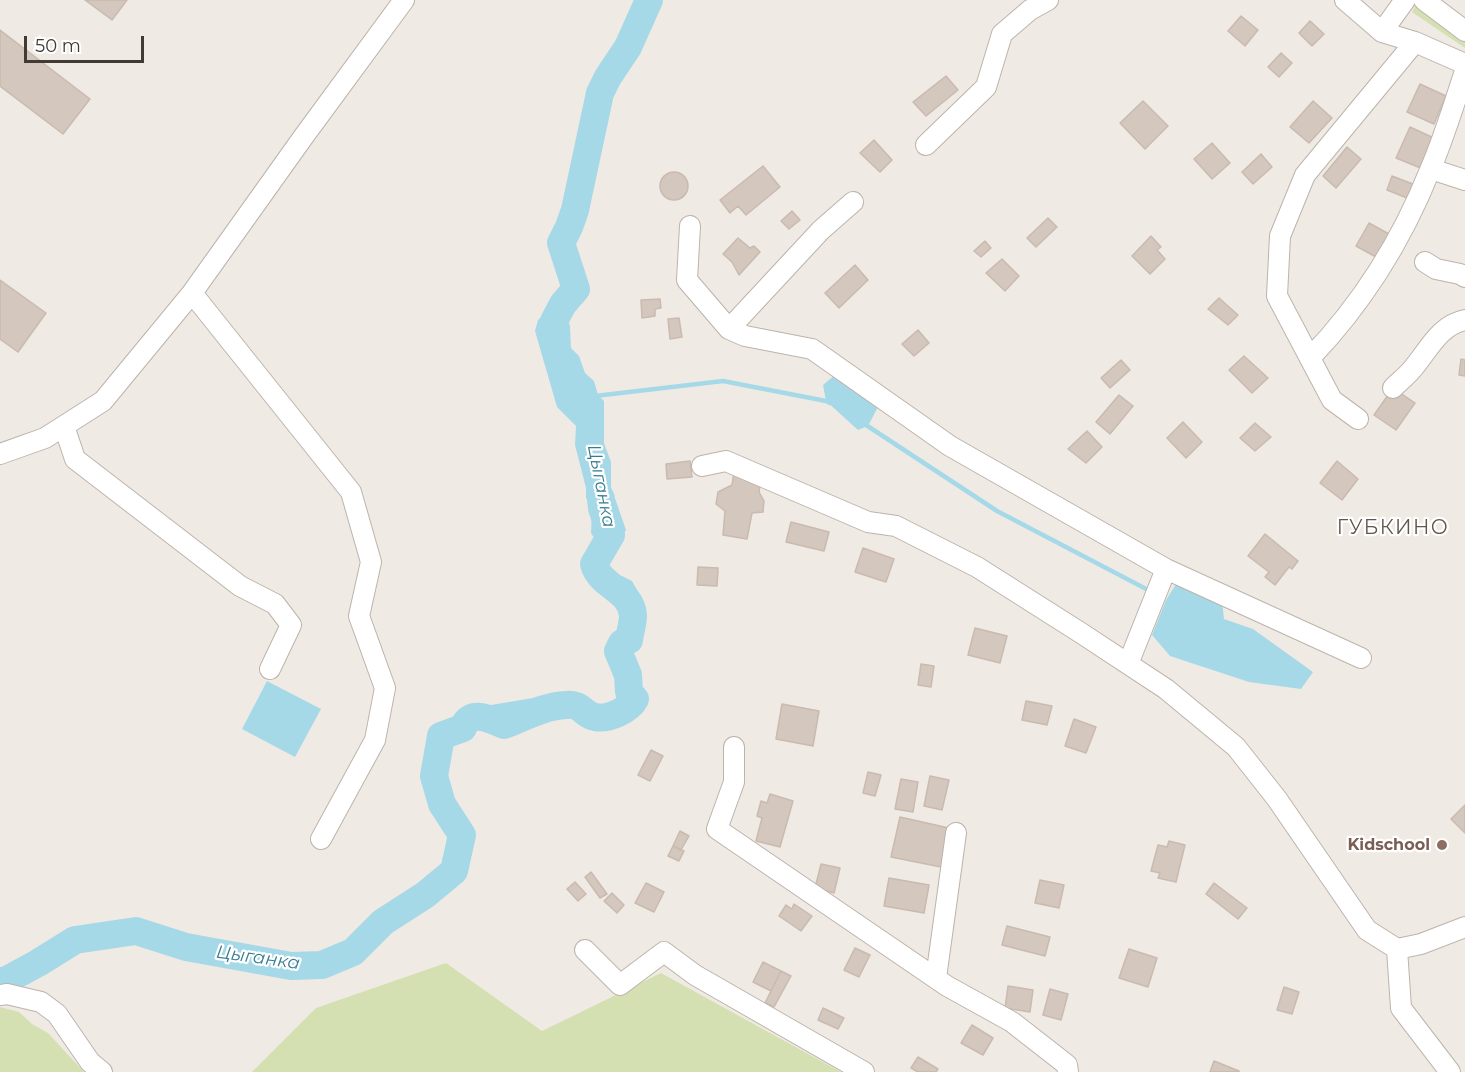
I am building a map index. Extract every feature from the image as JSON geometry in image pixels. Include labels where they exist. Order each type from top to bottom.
[{"type":"street","points":[[0,454],[45,438],[103,401],[192,293],[404,0]]},
{"type":"street","points":[[926,145],[986,87],[1002,34],[1030,9],[1048,0]]},
{"type":"street","points":[[1345,0],[1382,32],[1415,42],[1465,64]]},
{"type":"street","points":[[1382,32],[1405,0]]},
{"type":"street","points":[[1424,0],[1465,31]]},
{"type":"street","points":[[1358,419],[1332,400],[1276,296],[1280,236],[1305,175],[1415,42]]},
{"type":"street","points":[[1310,358],[1334,333],[1384,263],[1403,230],[1431,169],[1465,71]]},
{"type":"street","points":[[1431,169],[1465,180]]},
{"type":"street","points":[[729,329],[821,230],[854,202]]},
{"type":"street","points":[[690,226],[687,280],[729,329],[745,336],[812,349],[950,446],[1166,569],[1361,658]]},
{"type":"street","points":[[1425,262],[1436,269],[1465,277]]},
{"type":"street","points":[[192,293],[351,492],[371,562],[359,616],[385,688],[375,740],[321,839]]},
{"type":"street","points":[[1393,388],[1448,326],[1464,318]]},
{"type":"street","points":[[64,426],[75,459],[240,585],[275,604],[291,625],[270,669]]},
{"type":"street","points":[[702,466],[726,461],[868,522],[896,526],[977,567],[1166,689],[1236,747],[1277,799],[1367,930],[1397,949],[1421,944],[1465,927]]},
{"type":"street","points":[[1128,664],[1166,569]]},
{"type":"street","points":[[734,747],[734,782],[717,829],[947,986],[1012,1022],[1067,1065],[1068,1072]]},
{"type":"street","points":[[936,978],[956,833]]},
{"type":"street","points":[[1397,949],[1401,1008],[1450,1072]]},
{"type":"street","points":[[585,950],[620,985],[664,952],[695,975],[864,1072]]},
{"type":"street","points":[[0,995],[7,994],[41,1002],[57,1014],[90,1062],[102,1072]]},
{"type":"green space","points":[[1417,2],[1465,37],[1465,48],[1412,12]]},
{"type":"green space","points":[[446,963],[542,1031],[661,973],[841,1072],[252,1072],[316,1008]]},
{"type":"green space","points":[[0,1007],[19,1012],[32,1024],[48,1033],[84,1072],[0,1072]]},
{"type":"water","points":[[576,289],[577,295],[564,307],[570,326],[571,348],[579,356],[585,373],[594,381],[598,395],[604,401],[604,443],[611,462],[611,487],[626,530],[623,535],[594,538],[591,533],[592,508],[586,498],[586,488],[575,445],[576,426],[557,407],[535,331],[538,320],[570,290]]},
{"type":"water","points":[[836,374],[879,405],[868,426],[858,430],[826,401],[823,385]]},
{"type":"water","points":[[622,576],[632,581],[637,590],[639,616],[619,614],[609,589],[615,578]]},
{"type":"water","points":[[1176,584],[1222,600],[1224,619],[1253,629],[1313,672],[1301,689],[1249,682],[1170,656],[1152,635],[1166,600]]},
{"type":"water","points":[[267,681],[321,709],[295,757],[242,729]]},
{"type":"water","points":[[557,694],[570,697],[569,704],[513,727],[502,729],[478,727],[465,722],[460,717],[469,709]]},
{"type":"building","points":[[85,0],[127,0],[112,20]]},
{"type":"building","points":[[1241,16],[1258,30],[1245,46],[1228,31]]},
{"type":"building","points":[[1310,21],[1324,34],[1312,46],[1299,33]]},
{"type":"building","points":[[0,30],[90,99],[63,134],[0,86]]},
{"type":"building","points":[[1281,53],[1292,63],[1279,77],[1268,67]]},
{"type":"building","points":[[946,76],[958,90],[926,116],[913,102]]},
{"type":"building","points":[[1420,84],[1446,96],[1434,124],[1407,112]]},
{"type":"building","points":[[1143,101],[1168,126],[1145,149],[1120,123]]},
{"type":"building","points":[[1313,101],[1332,118],[1309,143],[1290,127]]},
{"type":"building","points":[[1410,127],[1436,139],[1423,169],[1396,158]]},
{"type":"building","points":[[874,140],[892,160],[880,172],[860,153]]},
{"type":"building","points":[[1212,143],[1230,163],[1212,179],[1194,159]]},
{"type":"building","points":[[1347,147],[1361,159],[1336,188],[1323,176]]},
{"type":"building","points":[[1261,154],[1272,167],[1253,184],[1242,172]]},
{"type":"building","points":[[763,166],[780,187],[746,215],[738,206],[730,213],[720,200]]},
{"type":"building","points":[[674,172],[684,176],[688,186],[684,196],[674,200],[664,196],[660,186],[664,176]]},
{"type":"building","points":[[1392,176],[1418,186],[1412,200],[1387,190]]},
{"type":"building","points":[[792,211],[800,220],[789,229],[781,221]]},
{"type":"building","points":[[1048,218],[1057,227],[1036,247],[1027,238]]},
{"type":"building","points":[[1369,223],[1389,234],[1376,257],[1356,246]]},
{"type":"building","points":[[1151,236],[1161,247],[1157,250],[1165,259],[1150,274],[1132,256]]},
{"type":"building","points":[[738,238],[750,248],[754,246],[760,252],[739,275],[732,262],[723,254]]},
{"type":"building","points":[[985,241],[991,248],[981,257],[974,251]]},
{"type":"building","points":[[1002,259],[1019,276],[1005,291],[986,273]]},
{"type":"building","points":[[855,265],[868,280],[839,308],[825,293]]},
{"type":"building","points":[[0,280],[46,313],[18,352],[0,339]]},
{"type":"building","points":[[1219,298],[1238,315],[1228,325],[1208,309]]},
{"type":"building","points":[[660,299],[661,308],[655,309],[655,316],[642,318],[641,300]]},
{"type":"building","points":[[679,318],[682,337],[670,339],[668,319]]},
{"type":"building","points":[[918,330],[929,343],[914,356],[902,344]]},
{"type":"building","points":[[1244,356],[1268,378],[1252,393],[1229,370]]},
{"type":"building","points":[[1461,359],[1465,360],[1465,376],[1459,375]]},
{"type":"building","points":[[1121,360],[1130,370],[1110,388],[1101,378]]},
{"type":"building","points":[[1393,388],[1415,403],[1396,430],[1374,415]]},
{"type":"building","points":[[1119,395],[1133,406],[1110,434],[1096,422]]},
{"type":"building","points":[[1183,422],[1202,442],[1186,458],[1167,438]]},
{"type":"building","points":[[1255,423],[1271,437],[1255,451],[1240,438]]},
{"type":"building","points":[[1087,431],[1102,447],[1086,463],[1068,449]]},
{"type":"building","points":[[690,461],[692,477],[667,479],[666,464]]},
{"type":"building","points":[[1337,461],[1358,479],[1342,500],[1320,483]]},
{"type":"building","points":[[734,472],[761,478],[759,492],[764,501],[763,512],[752,513],[747,539],[723,535],[725,511],[716,504],[718,492],[732,485]]},
{"type":"building","points":[[791,522],[829,532],[824,551],[786,542]]},
{"type":"building","points":[[1265,534],[1298,561],[1292,569],[1289,567],[1275,585],[1265,577],[1269,572],[1248,556]]},
{"type":"building","points":[[863,548],[894,559],[886,582],[855,572]]},
{"type":"building","points":[[698,567],[718,568],[717,586],[697,585]]},
{"type":"building","points":[[975,628],[1007,636],[1000,663],[968,655]]},
{"type":"building","points":[[921,664],[934,666],[931,687],[918,685]]},
{"type":"building","points":[[1026,701],[1052,706],[1047,725],[1022,720]]},
{"type":"building","points":[[782,704],[819,711],[813,746],[776,739]]},
{"type":"building","points":[[1074,719],[1096,727],[1086,753],[1065,746]]},
{"type":"building","points":[[651,750],[663,756],[650,781],[638,775]]},
{"type":"building","points":[[868,772],[881,775],[875,796],[863,793]]},
{"type":"building","points":[[930,776],[949,780],[942,810],[924,806]]},
{"type":"building","points":[[901,779],[918,782],[913,812],[895,809]]},
{"type":"building","points":[[770,794],[793,801],[780,847],[756,841],[762,818],[757,816],[761,801],[767,803]]},
{"type":"building","points":[[1465,805],[1465,833],[1451,819]]},
{"type":"building","points":[[900,817],[949,828],[941,867],[891,857]]},
{"type":"building","points":[[680,831],[689,836],[681,850],[673,846]]},
{"type":"building","points":[[1169,841],[1185,845],[1176,882],[1158,878],[1160,873],[1151,871],[1158,845],[1167,847]]},
{"type":"building","points":[[673,846],[684,851],[679,861],[668,856]]},
{"type":"building","points":[[821,864],[840,868],[834,893],[815,888]]},
{"type":"building","points":[[591,872],[607,894],[600,898],[585,877]]},
{"type":"building","points":[[889,878],[929,885],[924,913],[884,906]]},
{"type":"building","points":[[1040,880],[1064,885],[1059,908],[1035,903]]},
{"type":"building","points":[[575,882],[586,894],[578,901],[567,889]]},
{"type":"building","points":[[646,883],[664,892],[654,912],[635,903]]},
{"type":"building","points":[[1214,883],[1247,908],[1238,919],[1206,894]]},
{"type":"building","points":[[612,893],[624,905],[617,913],[604,901]]},
{"type":"building","points":[[794,904],[812,916],[801,931],[779,916],[786,905],[792,909]]},
{"type":"building","points":[[1007,926],[1050,937],[1045,956],[1002,945]]},
{"type":"building","points":[[855,948],[870,955],[859,977],[844,970]]},
{"type":"building","points":[[1129,949],[1157,958],[1148,987],[1119,978]]},
{"type":"building","points":[[763,962],[781,971],[771,991],[753,982]]},
{"type":"building","points":[[781,971],[791,976],[774,1007],[765,1003]]},
{"type":"building","points":[[1008,986],[1033,990],[1030,1012],[1005,1008]]},
{"type":"building","points":[[1284,987],[1299,992],[1292,1014],[1277,1010]]},
{"type":"building","points":[[1050,989],[1068,994],[1061,1020],[1043,1015]]},
{"type":"building","points":[[823,1008],[844,1018],[838,1029],[818,1020]]},
{"type":"building","points":[[972,1025],[993,1038],[983,1055],[961,1043]]},
{"type":"building","points":[[918,1057],[938,1069],[936,1072],[918,1072],[911,1068]]},
{"type":"building","points":[[1214,1061],[1239,1071],[1239,1072],[1210,1072]]},
{"type":"waterway","name":"Цыганка","points":[[554,321],[563,304],[576,289],[561,243],[575,210],[600,93],[628,47],[649,0]]},
{"type":"waterway","points":[[595,396],[723,381],[830,403]]},
{"type":"waterway","points":[[863,423],[997,511],[1150,591]]},
{"type":"waterway","name":"Цыганка","points":[[0,981],[3,982],[38,963],[75,940],[136,931],[186,947],[291,966],[322,965],[353,952],[383,922],[425,895],[454,871],[462,835],[442,804],[434,776],[441,736],[463,728],[471,718],[487,718],[504,725],[558,706],[576,706],[591,716],[600,718],[612,716],[635,699],[629,692],[628,675],[618,651],[622,643],[629,640],[633,619],[631,607],[622,594],[602,578],[594,564],[611,535],[601,499]]},
{"type":"place","name":"Kidschool","points":[[1442,845]]},
{"type":"district","name":"ГУБКИНО","points":[[1393,528]]}]
